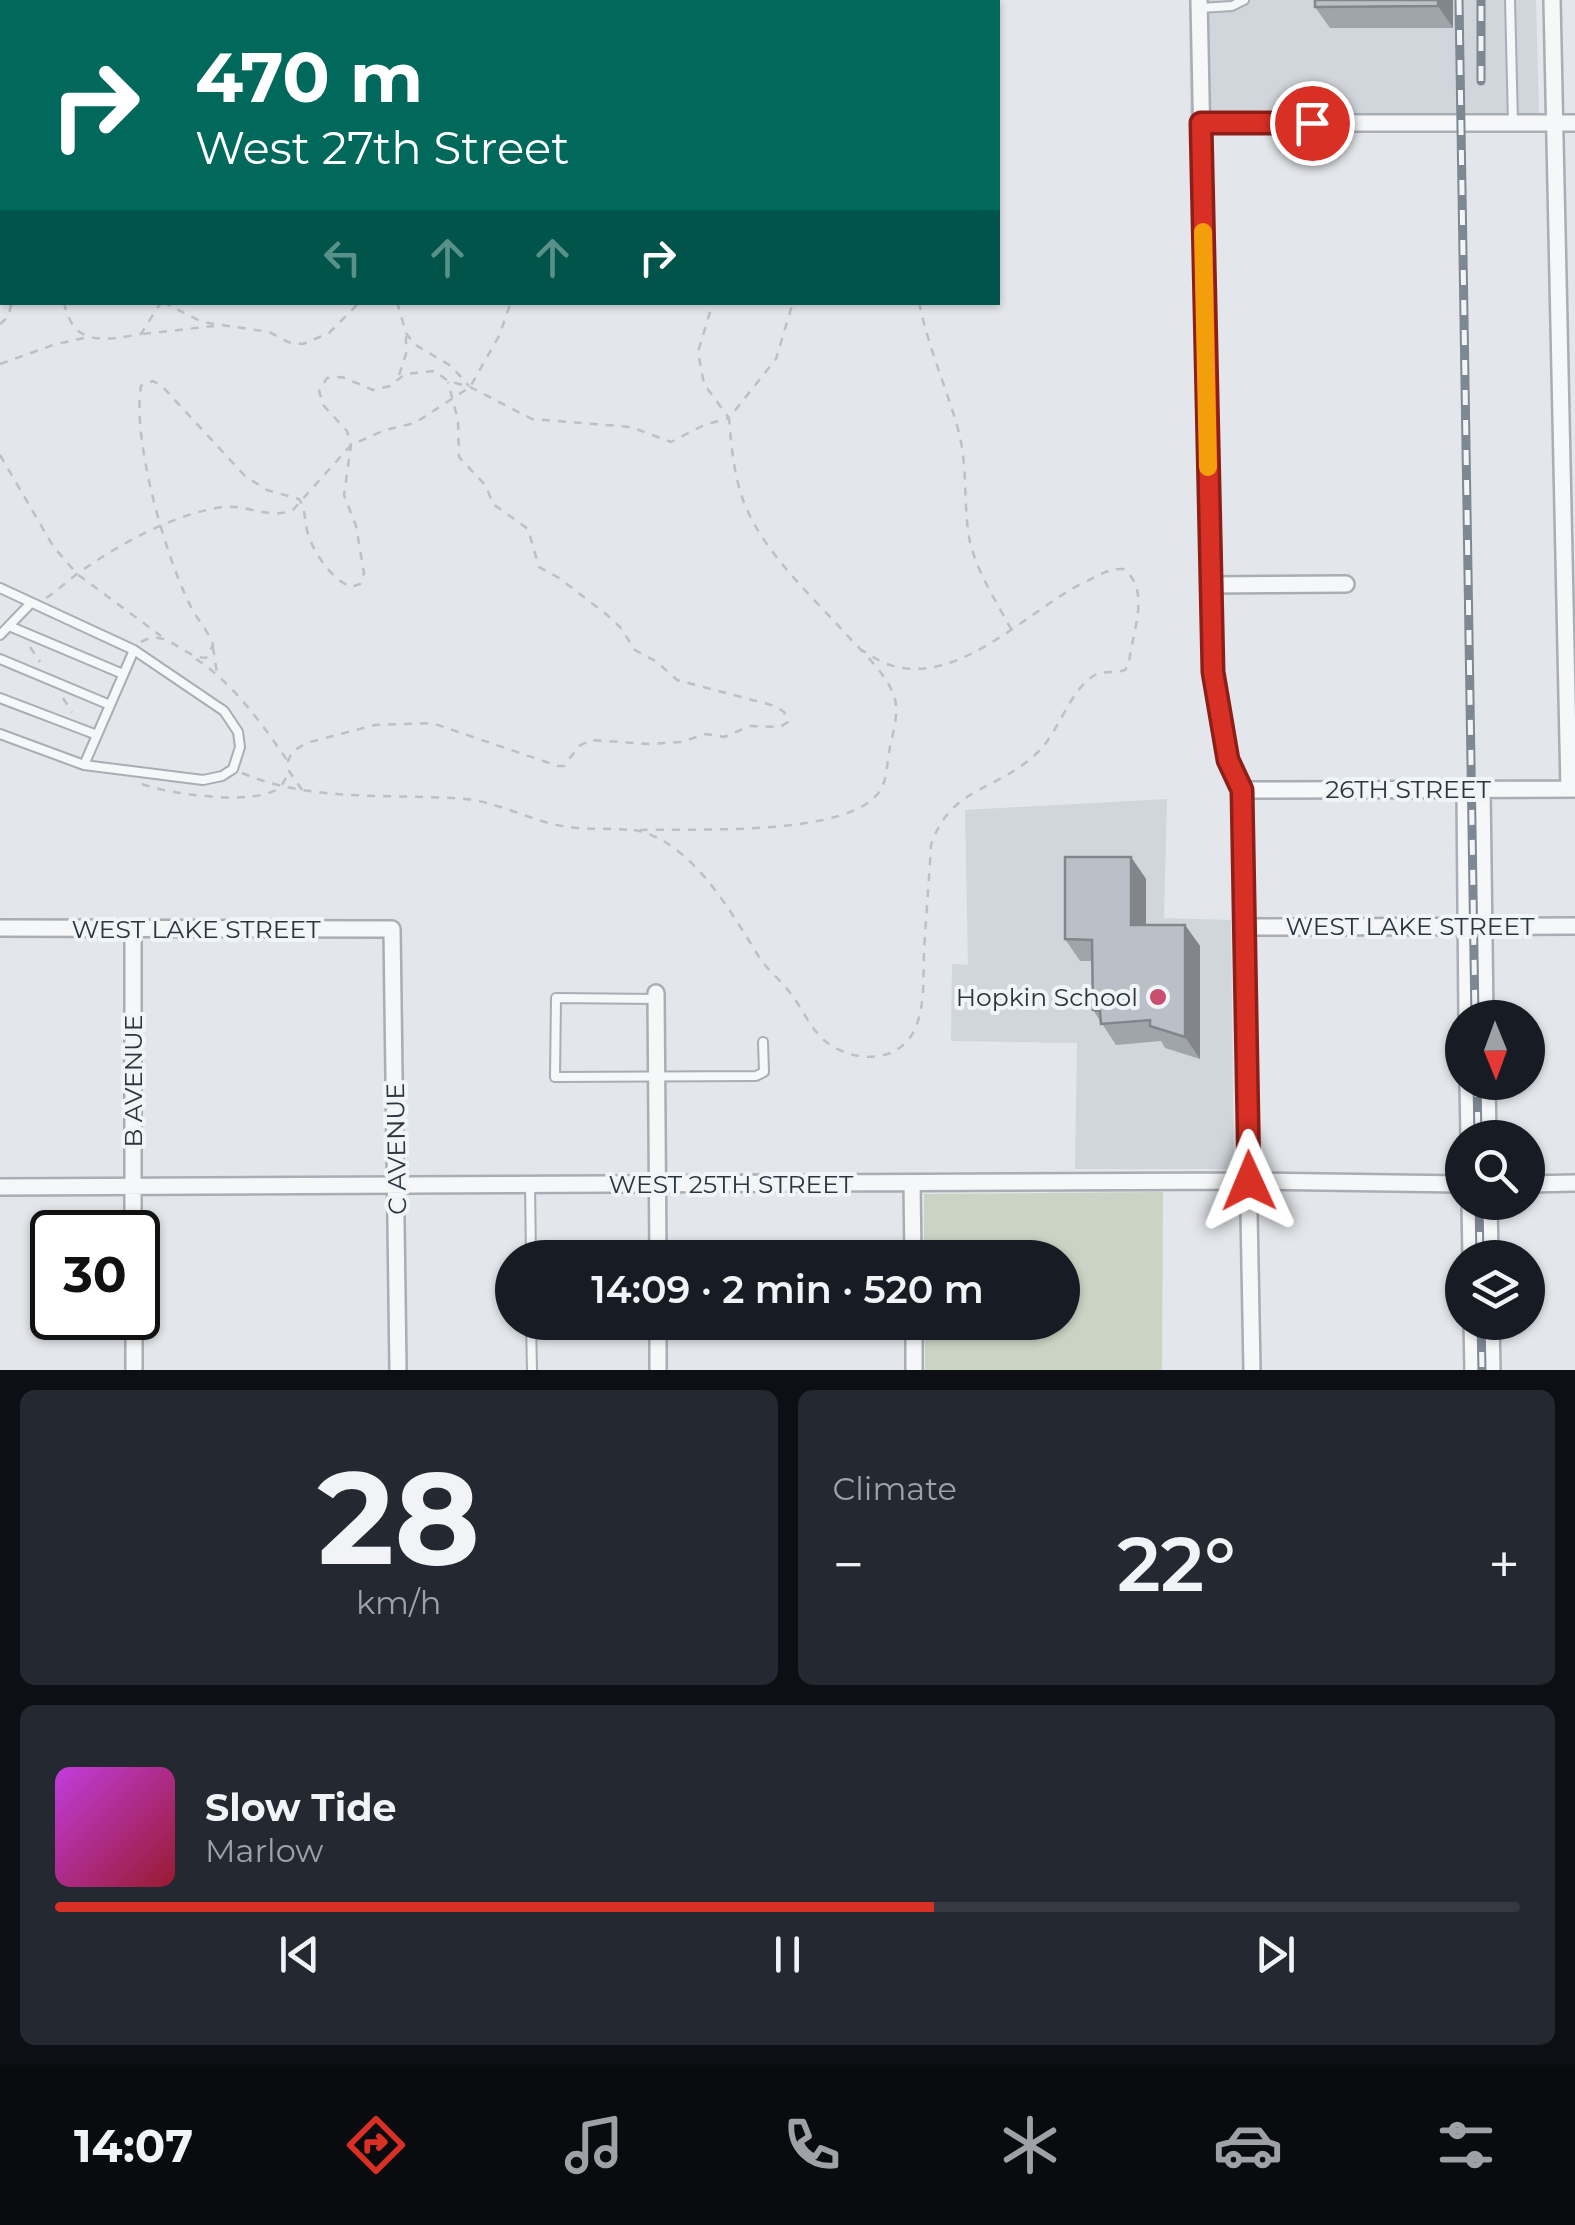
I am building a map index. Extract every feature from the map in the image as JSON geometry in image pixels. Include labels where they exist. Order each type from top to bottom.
[{"type":"street","points":[[1552,0],[1568,351],[1572,788]]},
{"type":"street","points":[[1199,4],[1213,672],[1228,760],[1242,790],[1252,1370]]},
{"type":"street","points":[[1201,123],[1575,123]]},
{"type":"street","points":[[1210,585],[1346,584]]},
{"type":"street","name":"26TH STREET","points":[[1242,790],[1572,788]]},
{"type":"street","points":[[1465,789],[1467,1000]]},
{"type":"street","points":[[1482,789],[1485,1000]]},
{"type":"street","name":"WEST LAKE STREET","points":[[1244,927],[1575,926]]},
{"type":"street","name":"WEST LAKE STREET","points":[[0,928],[392,929]]},
{"type":"street","name":"B AVENUE","points":[[133,929],[134,1210]]},
{"type":"street","name":"C AVENUE","points":[[392,929],[398,1370]]},
{"type":"street","points":[[656,996],[658,1240]]},
{"type":"street","name":"WEST 25TH STREET","points":[[0,1187],[1249,1181],[1445,1184]]},
{"type":"street","points":[[912,1182],[913,1240]]},
{"type":"street","points":[[1545,1184],[1575,1183]]},
{"type":"street","points":[[134,1340],[134,1370]]},
{"type":"street","points":[[658,1340],[658,1370]]},
{"type":"street","points":[[914,1340],[914,1370]]},
{"type":"street","points":[[1472,1340],[1473,1370]]},
{"type":"street","points":[[1491,1340],[1492,1370]]},
{"type":"lane","points":[[1199,4],[1232,6],[1244,0]]},
{"type":"lane","points":[[1510,0],[1513,123]]},
{"type":"lane","points":[[0,588],[134,650],[224,711],[233,720],[240,747],[233,769],[204,780],[84,765],[0,734]]},
{"type":"lane","points":[[0,636],[35,602]]},
{"type":"lane","points":[[9,626],[123,674]]},
{"type":"lane","points":[[84,765],[134,650]]},
{"type":"lane","points":[[0,659],[110,705]]},
{"type":"lane","points":[[0,698],[97,735]]},
{"type":"lane","points":[[656,996],[556,998],[555,1078],[756,1076],[764,1072],[763,1042]]},
{"type":"lane","points":[[530,1184],[531,1240]]},
{"type":"lane","points":[[531,1340],[532,1370]]},
{"type":"path","points":[[65,305],[74,327],[86,338]]},
{"type":"path","points":[[141,334],[160,305]]},
{"type":"path","points":[[168,305],[202,322],[269,332],[288,342],[303,344],[329,333],[357,305]]},
{"type":"path","points":[[396,381],[406,354],[406,333],[398,305]]},
{"type":"path","points":[[35,602],[163,527],[219,507],[244,507],[278,515],[292,511],[351,446],[385,430],[414,423],[470,387],[500,336],[510,305]]},
{"type":"path","points":[[233,769],[280,787],[371,798],[468,800],[562,826],[634,830],[765,828],[849,815],[868,804],[882,788],[896,702],[884,675],[790,573],[757,528],[742,499],[730,418],[704,384],[698,352],[712,305]]},
{"type":"path","points":[[217,674],[209,633],[190,608],[145,468],[141,386],[153,381],[162,385],[245,476],[266,490],[301,502],[307,530],[321,560],[342,584],[351,587],[360,584],[364,573],[356,526],[344,495],[351,446],[347,431],[324,406],[319,391],[326,378],[342,377],[374,390],[405,374],[435,371],[532,419],[631,427],[671,442],[704,425],[730,418],[776,359],[792,305]]},
{"type":"path","points":[[920,305],[926,340],[957,428],[967,470],[970,540],[1012,630]]},
{"type":"path","points":[[0,364],[52,344],[86,338],[100,340],[220,326]]},
{"type":"path","points":[[406,333],[414,344],[451,366],[470,387]]},
{"type":"path","points":[[302,790],[289,771],[292,752],[306,744],[375,725],[410,722],[448,728],[464,737],[564,766],[579,746],[592,740],[681,742],[706,734],[724,737],[750,726],[780,727],[788,722],[775,706],[677,680],[657,662],[635,650],[620,626],[606,614],[539,567],[528,530],[493,504],[486,486],[458,457],[458,420],[448,380]]},
{"type":"path","points":[[0,455],[53,546],[77,574],[217,674],[288,761]]},
{"type":"path","points":[[634,830],[670,844],[707,882],[739,920],[768,969],[792,994],[825,1041],[865,1058],[900,1049],[912,1038],[923,1003],[931,846],[936,830],[948,810],[1016,772],[1043,747],[1084,684],[1096,674],[1124,670],[1138,608],[1137,585],[1124,568],[1112,568],[1059,595],[1012,630],[938,666],[907,668],[887,664],[860,650]]},
{"type":"path","points":[[134,650],[148,638],[162,637]]},
{"type":"path","points":[[193,657],[206,658],[213,646]]},
{"type":"path","points":[[280,787],[289,771]]},
{"type":"shaded area","points":[[1189,0],[1536,0],[1539,114],[1190,116]]},
{"type":"shaded area","points":[[1167,799],[1164,918],[1231,920],[1234,1169],[1075,1169],[1077,1043],[951,1041],[952,964],[968,965],[965,810]]},
{"type":"green space","points":[[1163,1192],[1162,1370],[925,1370],[925,1340],[1080,1340],[1080,1240],[924,1240],[924,1194]]},
{"type":"building","points":[[1315,0],[1438,0],[1438,6],[1315,7]]},
{"type":"building","points":[[1065,857],[1131,857],[1131,925],[1185,925],[1185,1037],[1150,1026],[1150,1020],[1101,1024],[1100,1011],[1093,1010],[1092,940],[1065,939]]},
{"type":"railway","points":[[1459,0],[1475,1000]]},
{"type":"railway","points":[[1481,0],[1481,81]]},
{"type":"railway","points":[[1477,1100],[1478,1120]]},
{"type":"railway","points":[[1479,1220],[1480,1240]]},
{"type":"railway","points":[[1481,1340],[1482,1370]]},
{"type":"slow traffic","points":[[1203,232],[1208,467]]},
{"type":"place","name":"Hopkin School","points":[[1158,997]]},
{"type":"route","points":[[1249,1181],[1242,790],[1228,760],[1213,672],[1201,123],[1312,123]]}]
